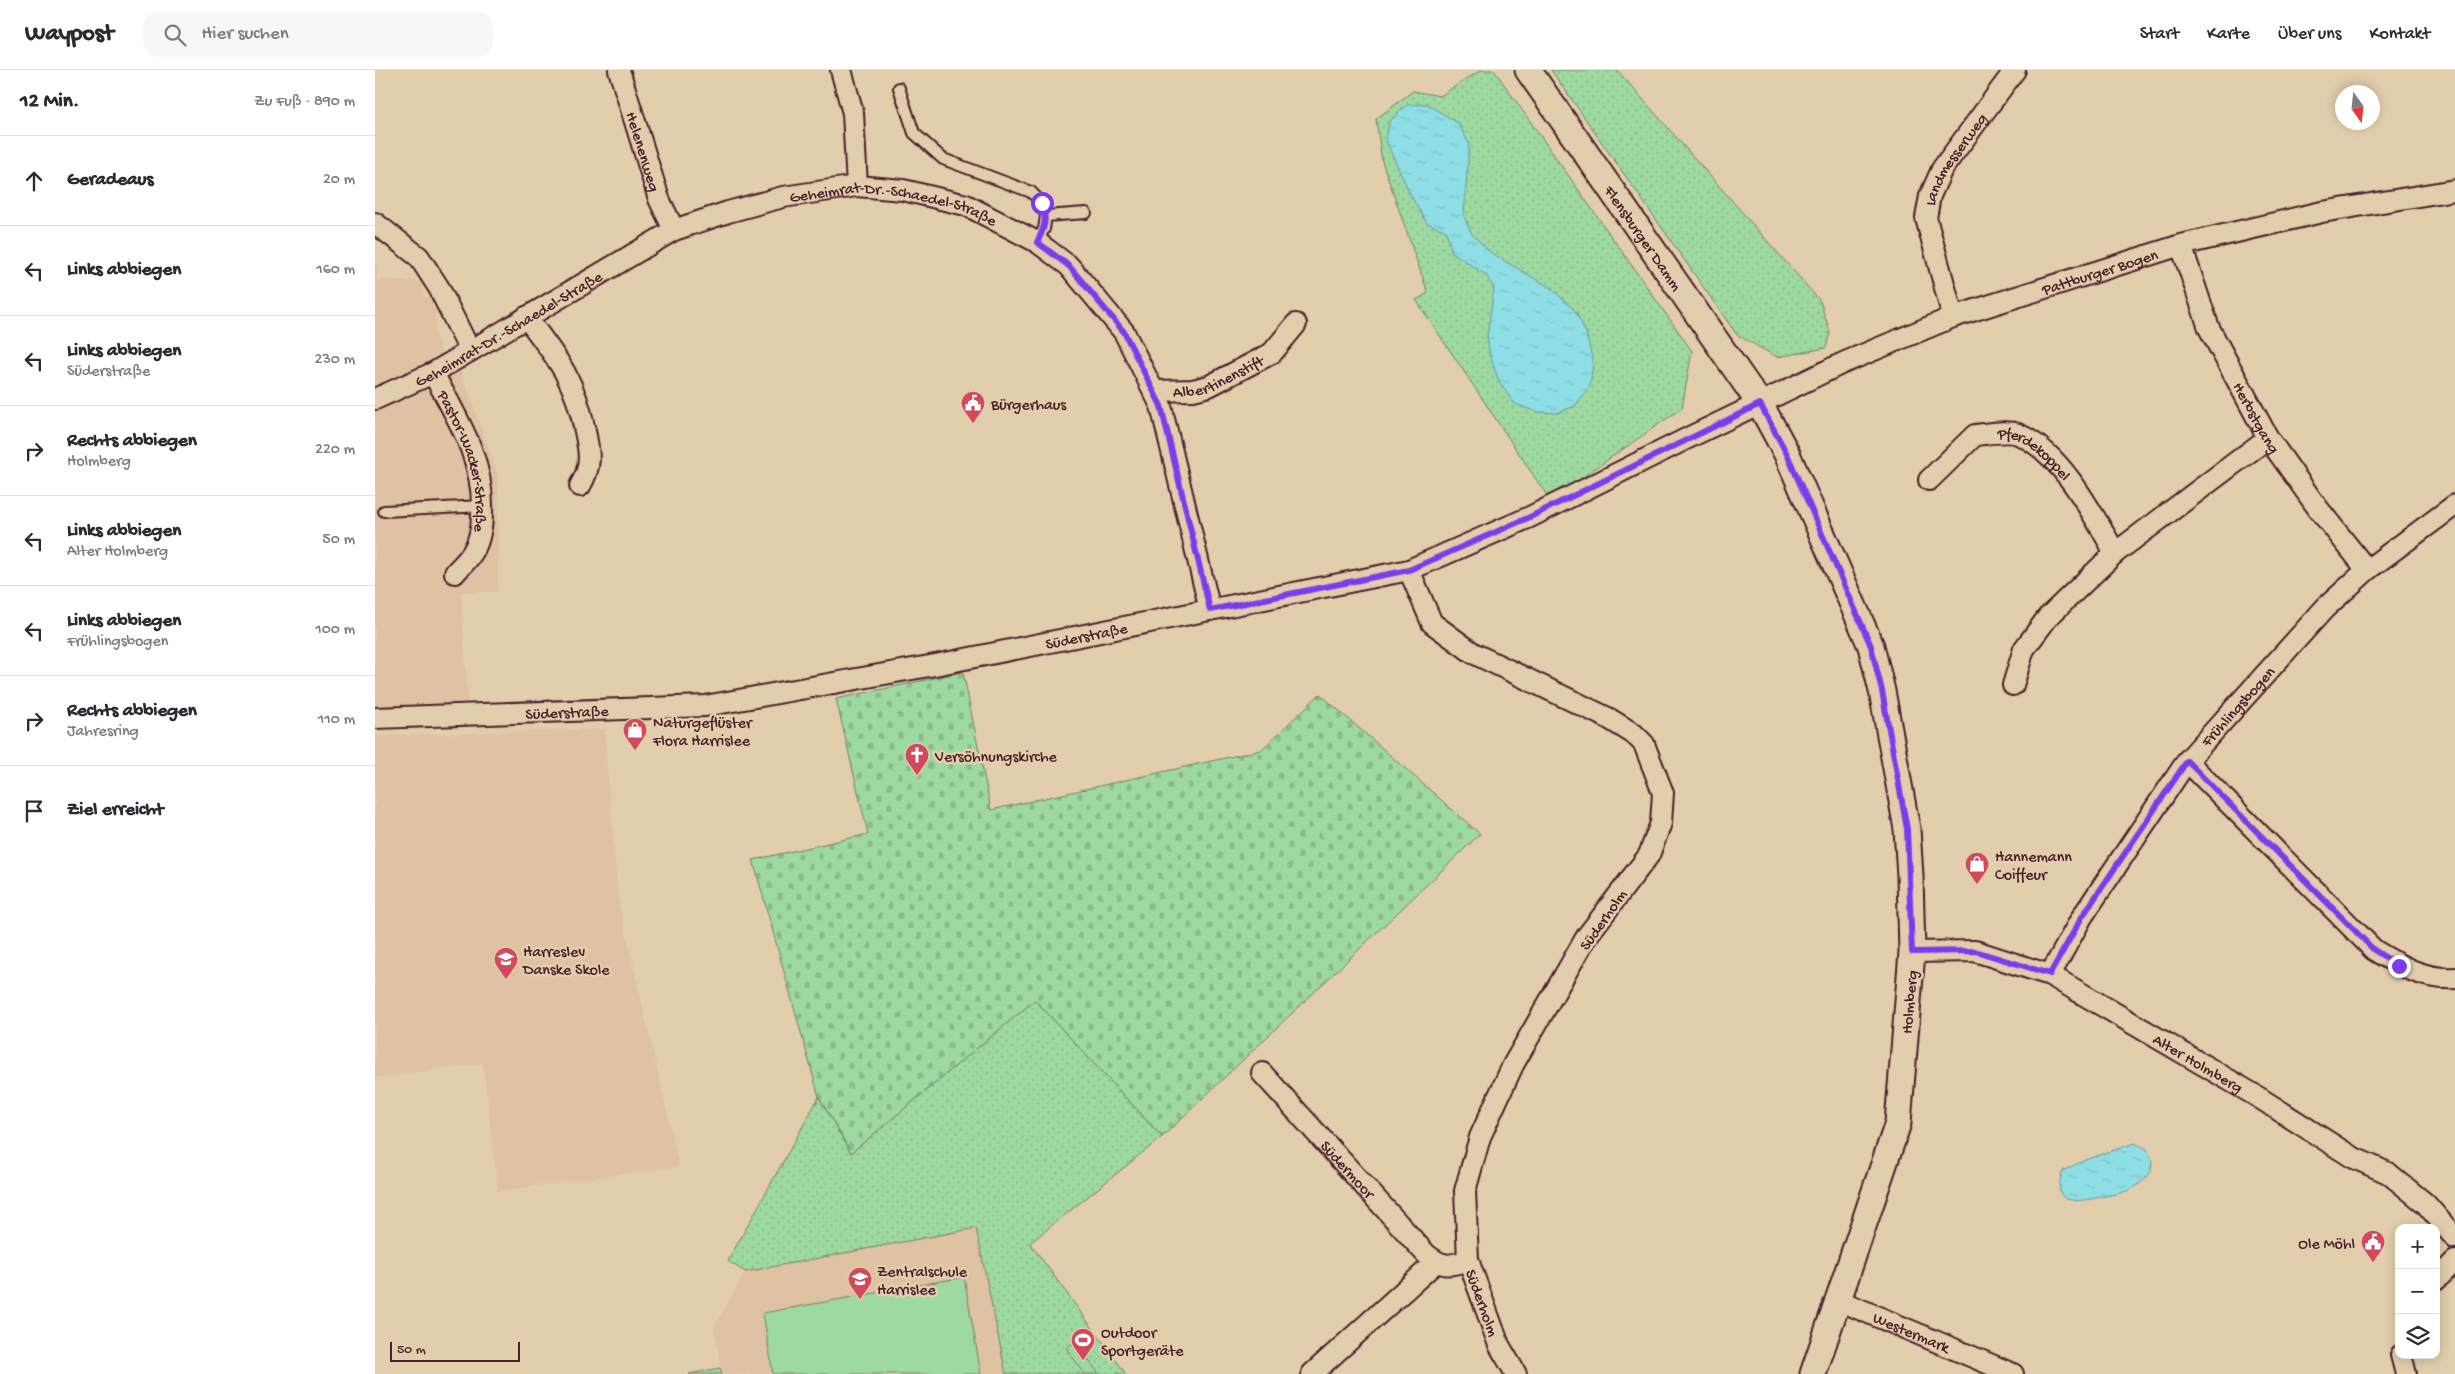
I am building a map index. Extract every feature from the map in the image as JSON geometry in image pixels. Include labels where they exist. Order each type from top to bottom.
[{"type":"street","name":"Helenenweg","points":[[619,70],[659,199],[674,230]]},
{"type":"street","points":[[841,70],[853,113],[857,186]]},
{"type":"street","name":"Flensburger Damm","points":[[1528,70],[1760,404]]},
{"type":"street","name":"Landmesserweg","points":[[1953,317],[1927,218],[1930,196],[1942,169],[2015,70]]},
{"type":"street","name":"Geheimrat-Dr.-Schaedel-Straße","points":[[375,399],[433,373],[674,230],[728,212],[783,197],[857,186],[903,190],[966,205],[1037,242],[1069,266],[1124,332],[1161,406],[1210,610]]},
{"type":"street","name":"Pattburger Bogen","points":[[1760,404],[1843,363],[1953,317],[2181,245],[2322,212],[2455,190]]},
{"type":"street","points":[[375,223],[419,257],[439,288],[469,350]]},
{"type":"street","name":"Herbstgang","points":[[2181,245],[2209,328],[2267,438],[2317,507],[2367,570]]},
{"type":"street","points":[[526,317],[570,379],[580,405],[589,452],[589,471],[580,486]]},
{"type":"street","name":"Albertinenstift","points":[[1155,391],[1193,390],[1209,386],[1272,353],[1296,324]]},
{"type":"street","name":"Pastor-Wacker-Straße","points":[[433,373],[464,432],[479,468],[483,506],[482,530],[471,555],[455,573]]},
{"type":"street","name":"Süderstraße","points":[[375,718],[705,706],[871,677],[1409,570],[1530,517],[1760,404]]},
{"type":"street","name":"Holmberg","points":[[1760,404],[1787,454],[1871,646],[1882,691],[1907,829],[1912,952],[1898,1123],[1813,1374]]},
{"type":"street","name":"Pferdekoppel","points":[[1929,480],[1975,435],[2016,433],[2043,449],[2082,495],[2115,553]]},
{"type":"street","points":[[2013,685],[2024,649],[2049,617],[2115,553],[2267,438]]},
{"type":"street","name":"Frühlingsbogen","points":[[2050,974],[2082,917],[2187,761],[2325,608],[2367,570],[2455,505]]},
{"type":"street","name":"Süderholm","points":[[1409,570],[1432,623],[1473,653],[1608,718],[1634,734],[1644,744],[1663,793],[1661,822],[1649,855],[1587,936],[1513,1064],[1480,1137],[1465,1191],[1467,1260],[1499,1344],[1516,1374]]},
{"type":"street","points":[[2187,761],[2374,950],[2399,966],[2425,976],[2455,978]]},
{"type":"street","name":"Alter Holmberg","points":[[1912,952],[1975,951],[2050,974],[2258,1097],[2352,1157],[2388,1173],[2426,1204],[2455,1238]]},
{"type":"street","name":"Südermoor","points":[[1262,1073],[1435,1262]]},
{"type":"street","points":[[1312,1374],[1435,1262],[1450,1266],[1467,1260]]},
{"type":"street","points":[[2440,1276],[2455,1261]]},
{"type":"street","name":"Westermark","points":[[1838,1300],[2013,1374]]},
{"type":"street","points":[[2402,1359],[2406,1374]]},
{"type":"lane","points":[[899,88],[914,132],[943,159],[1031,192],[1042,203],[1046,216],[1044,229],[1037,242]]},
{"type":"lane","points":[[1046,216],[1086,213]]},
{"type":"lane","points":[[384,511],[483,506]]},
{"type":"shaded area","points":[[375,242],[377,281],[422,281],[424,297],[436,299],[435,334],[444,357],[375,389]]},
{"type":"shaded area","points":[[461,371],[498,475],[498,592],[461,592],[468,706],[375,708],[375,411]]},
{"type":"shaded area","name":"Harreslev Danske Skole","points":[[604,729],[618,897],[679,1166],[498,1191],[483,1063],[375,1078],[375,736]]},
{"type":"shaded area","name":"Zentralschule Harrislee","points":[[977,1228],[1006,1374],[722,1374],[714,1328],[745,1272]]},
{"type":"green space","points":[[1481,70],[1494,70],[1692,351],[1682,408],[1550,500],[1416,300],[1428,293],[1382,161],[1376,119],[1413,91],[1440,96]]},
{"type":"green space","points":[[1551,70],[1617,70],[1820,301],[1830,332],[1826,348],[1777,357],[1737,335]]},
{"type":"green space","points":[[963,672],[991,810],[1261,750],[1320,694],[1480,834],[1162,1137],[1035,1000],[851,1153],[819,1097],[753,860],[868,834],[836,699]]},
{"type":"green space","points":[[1035,1000],[1162,1137],[1030,1243],[1126,1374],[1006,1374],[976,1228],[745,1272],[728,1261],[819,1097],[851,1153]]},
{"type":"green space","points":[[964,1277],[981,1374],[773,1374],[763,1313]]},
{"type":"green space","name":"Outdoor Sportgeräte","points":[[1075,1342],[1099,1374],[1085,1374],[1066,1348]]},
{"type":"green space","points":[[720,1368],[722,1374],[689,1374]]},
{"type":"water","points":[[1427,104],[1458,123],[1469,144],[1464,216],[1472,234],[1491,253],[1551,288],[1576,312],[1586,333],[1593,362],[1590,386],[1575,406],[1557,413],[1538,412],[1515,404],[1500,384],[1490,356],[1487,336],[1494,288],[1486,275],[1452,252],[1446,231],[1427,223],[1411,196],[1386,141],[1389,122],[1407,105]]},
{"type":"water","points":[[2135,1143],[2147,1149],[2152,1161],[2151,1172],[2137,1185],[2121,1193],[2083,1200],[2068,1199],[2063,1196],[2060,1191],[2060,1183],[2063,1171],[2085,1160]]},
{"type":"place","name":"Bürgerhaus","points":[[973,424]]},
{"type":"place","name":"Naturgeflüster Flora Harrislee","points":[[635,751]]},
{"type":"place","name":"Versöhnungskirche","points":[[917,776]]},
{"type":"place","name":"Hannemann Coiffeur","points":[[1977,885]]},
{"type":"place","name":"Harreslev Danske Skole","points":[[506,980]]},
{"type":"place","name":"Ole Möhl","points":[[2373,1263]]},
{"type":"place","name":"Zentralschule Harrislee","points":[[860,1300]]},
{"type":"place","name":"Outdoor Sportgeräte","points":[[1083,1361]]},
{"type":"route","points":[[1042,203],[1046,216],[1044,229],[1037,242],[1069,266],[1124,332],[1155,391],[1161,406],[1210,610],[1409,570],[1530,517],[1760,404],[1787,454],[1871,646],[1882,691],[1907,829],[1912,952],[1975,951],[2050,974],[2082,917],[2187,761],[2374,950],[2399,966]]}]
